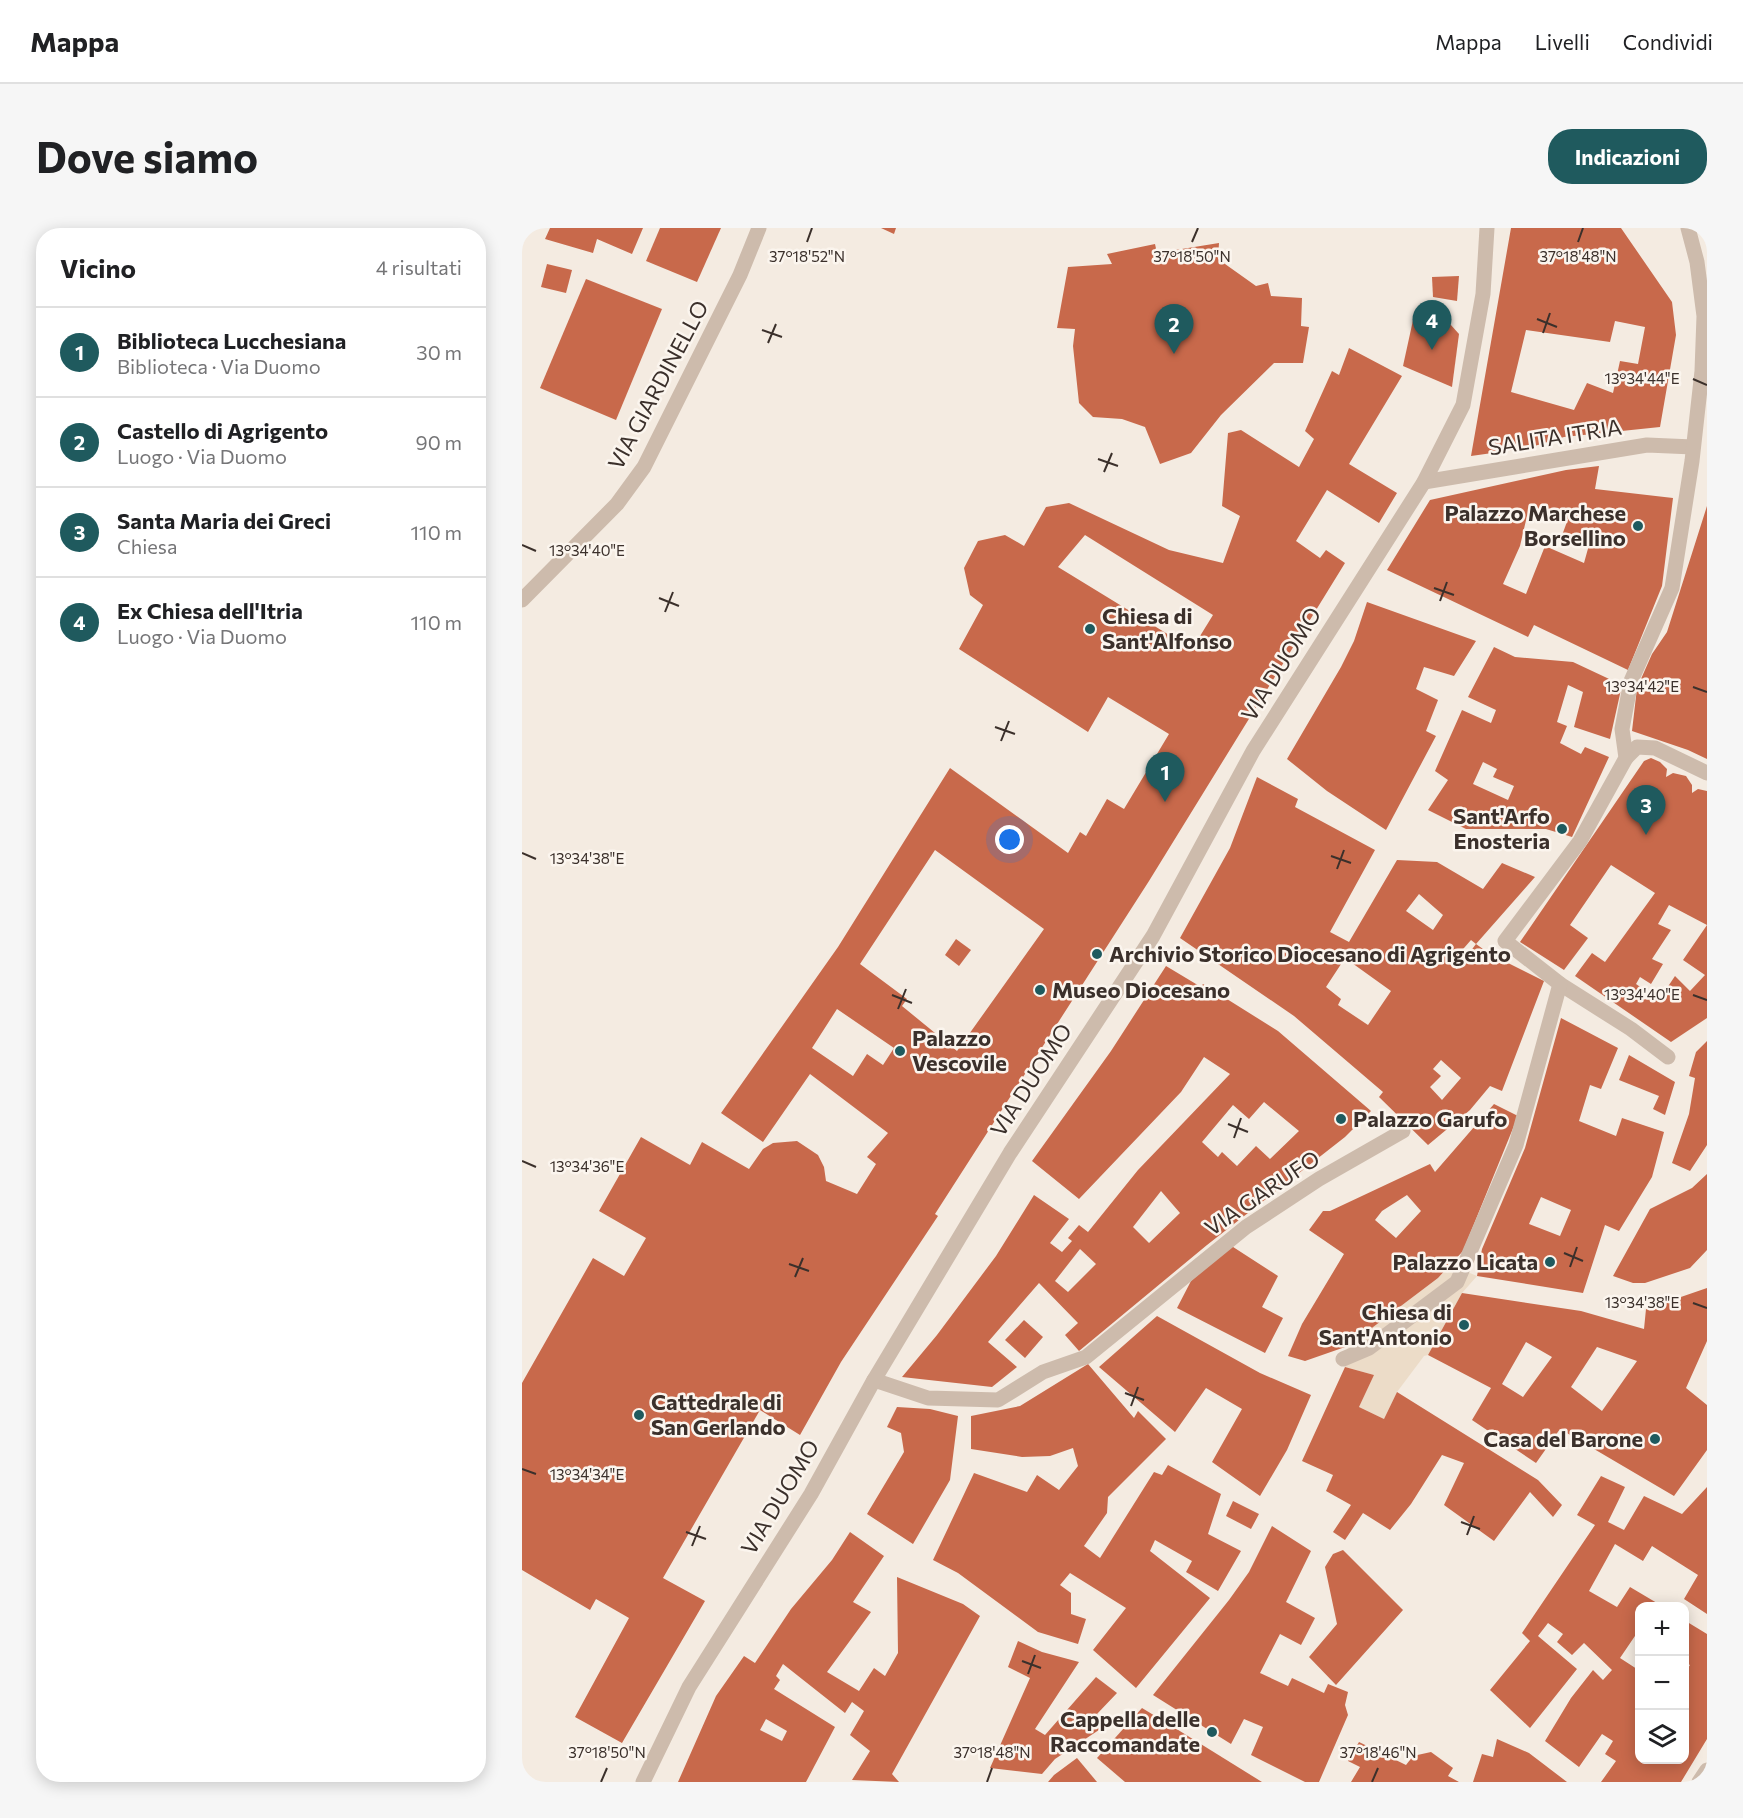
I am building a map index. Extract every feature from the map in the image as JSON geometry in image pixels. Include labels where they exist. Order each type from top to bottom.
[{"type":"street","name":"VIA GIARDINELLO","points":[[522,600],[617,504],[645,467],[740,275],[759,228]]},
{"type":"street","name":"VIA DUOMO","points":[[643,1782],[689,1688],[811,1494],[874,1380],[1010,1153],[1153,936],[1253,751],[1424,482],[1463,405],[1483,294],[1487,228]]},
{"type":"street","points":[[1626,758],[1622,729],[1631,681],[1672,588],[1694,447],[1702,371],[1704,316],[1697,262],[1688,228]]},
{"type":"street","name":"SALITA ITRIA","points":[[1424,482],[1647,445],[1694,447]]},
{"type":"street","points":[[1668,1057],[1631,1029],[1560,984],[1505,941],[1580,841],[1626,758],[1637,747],[1655,748],[1707,773]]},
{"type":"street","points":[[1343,1359],[1369,1348],[1457,1282],[1516,1145],[1560,984]]},
{"type":"street","name":"VIA GARUFO","points":[[874,1380],[928,1398],[998,1400],[1043,1372],[1086,1357],[1246,1227],[1320,1179],[1403,1131]]},
{"type":"street","points":[[1699,1782],[1707,1770]]},
{"type":"shaded area","points":[[1451,1265],[1477,1276],[1462,1293],[1428,1355],[1424,1356],[1397,1392],[1384,1419],[1359,1407],[1374,1375],[1345,1367],[1348,1346],[1438,1278]]},
{"type":"building","points":[[550,228],[643,228],[632,254],[597,239],[593,253],[545,239]]},
{"type":"building","points":[[660,228],[721,228],[697,282],[646,261]]},
{"type":"building","points":[[881,228],[896,228],[894,234]]},
{"type":"building","points":[[1511,228],[1621,228],[1672,302],[1676,335],[1660,427],[1564,437],[1528,448],[1471,456]],"holes":[[[1615,321],[1645,327],[1638,364],[1620,361],[1613,393],[1587,383],[1574,410],[1511,392],[1526,330],[1610,342]]]},
{"type":"building","points":[[1219,243],[1218,259],[1256,286],[1268,283],[1271,296],[1302,298],[1301,326],[1309,327],[1303,363],[1274,363],[1221,415],[1191,453],[1160,464],[1145,427],[1122,419],[1093,417],[1079,403],[1073,346],[1075,329],[1057,328],[1068,267],[1112,264],[1107,254],[1155,244],[1157,253]]},
{"type":"building","points":[[547,264],[572,270],[566,293],[541,287]]},
{"type":"building","points":[[1459,276],[1457,301],[1433,297],[1432,277]]},
{"type":"building","points":[[586,279],[662,309],[616,420],[540,388]]},
{"type":"building","points":[[1415,311],[1441,314],[1459,334],[1452,387],[1403,366]]},
{"type":"building","points":[[1349,348],[1402,376],[1349,464],[1397,493],[1379,523],[1327,490],[1296,541],[1320,558],[1326,550],[1345,563],[1149,881],[935,1214],[938,1216],[841,1362],[800,1435],[760,1410],[663,1578],[705,1601],[622,1743],[575,1717],[629,1618],[596,1599],[590,1610],[522,1570],[522,1383],[593,1258],[624,1276],[646,1238],[599,1211],[641,1137],[690,1165],[702,1142],[749,1169],[763,1149],[773,1143],[797,1141],[818,1155],[824,1167],[826,1181],[857,1194],[876,1164],[867,1157],[888,1133],[810,1074],[763,1142],[721,1113],[838,947],[950,768],[1068,853],[1080,832],[1086,836],[1107,799],[1124,809],[1169,734],[1108,697],[1088,732],[959,649],[983,605],[970,595],[964,568],[978,541],[1005,535],[1024,546],[1046,507],[1069,503],[1169,550],[1223,563],[1240,516],[1222,506],[1228,433],[1241,430],[1299,467],[1314,439],[1305,431],[1332,371],[1339,375]],"holes":[[[1085,535],[1213,615],[1192,649],[1058,567]],[[935,850],[1044,929],[957,1051],[902,1006],[907,999],[860,964]],[[837,1009],[894,1048],[883,1065],[867,1054],[853,1076],[812,1048]]]},
{"type":"building","points":[[1599,466],[1595,489],[1673,498],[1662,586],[1628,670],[1534,625],[1528,637],[1387,570],[1430,500],[1566,470]],"holes":[[[1527,516],[1568,519],[1561,538],[1589,545],[1584,563],[1545,546],[1526,594],[1503,584],[1520,546]]]},
{"type":"building","points":[[1707,506],[1707,759],[1632,731],[1637,688],[1652,654],[1667,632]]},
{"type":"building","points":[[1367,602],[1476,641],[1454,676],[1424,667],[1416,689],[1438,700],[1426,731],[1436,736],[1386,830],[1327,791],[1287,759],[1341,667],[1354,641]]},
{"type":"building","points":[[1494,647],[1515,657],[1573,662],[1622,685],[1610,739],[1574,727],[1583,692],[1568,685],[1557,722],[1567,726],[1560,743],[1581,754],[1585,747],[1609,757],[1572,837],[1546,829],[1466,829],[1428,810],[1448,780],[1435,771],[1462,710],[1491,723],[1496,710],[1468,697]],"holes":[[[1483,762],[1497,769],[1493,777],[1514,786],[1508,800],[1473,784]]]},
{"type":"building","points":[[1651,758],[1660,762],[1667,769],[1666,777],[1673,773],[1686,776],[1692,785],[1692,793],[1698,789],[1707,791],[1707,925],[1707,1018],[1671,1042],[1575,976],[1592,953],[1605,962],[1655,893],[1611,865],[1570,925],[1588,938],[1564,970],[1520,942],[1644,761]],"holes":[[[1669,905],[1707,925],[1683,960],[1705,975],[1690,991],[1675,976],[1659,1000],[1636,984],[1640,977],[1651,984],[1663,964],[1652,959],[1671,930],[1658,924]]]},
{"type":"building","points":[[1257,777],[1298,799],[1295,807],[1375,850],[1330,932],[1349,942],[1397,860],[1437,862],[1483,889],[1502,863],[1535,877],[1476,944],[1490,954],[1544,981],[1502,1091],[1490,1086],[1470,1110],[1428,1145],[1379,1097],[1383,1092],[1294,1016],[1180,938],[1230,848]],"holes":[[[1419,894],[1443,915],[1433,930],[1406,911]],[[1471,940],[1476,944],[1457,969],[1450,964]],[[1345,958],[1391,991],[1368,1025],[1338,1005],[1341,999],[1326,987]],[[1441,1060],[1461,1078],[1442,1100],[1430,1087],[1441,1076],[1433,1069]]]},
{"type":"building","points":[[956,939],[971,950],[959,966],[945,955]]},
{"type":"building","points":[[1166,966],[1201,987],[1203,984],[1278,1031],[1371,1111],[1345,1137],[1207,1245],[1079,1351],[1065,1335],[1078,1323],[1039,1283],[988,1342],[1017,1367],[992,1387],[902,1377],[937,1335],[996,1256],[1034,1195],[1069,1219],[1050,1243],[1062,1252],[1072,1241],[1068,1238],[1079,1225],[1088,1232],[1138,1170],[1230,1074],[1204,1057],[1181,1092],[1079,1199],[1032,1161],[1111,1051]],"holes":[[[1264,1102],[1299,1131],[1270,1159],[1256,1146],[1237,1166],[1222,1152],[1218,1157],[1202,1142],[1233,1105],[1249,1119]],[[1161,1191],[1180,1213],[1149,1243],[1133,1227]],[[1080,1249],[1096,1264],[1068,1292],[1055,1281]]]},
{"type":"building","points":[[1561,1018],[1618,1048],[1601,1089],[1590,1085],[1579,1121],[1616,1136],[1622,1118],[1664,1132],[1652,1177],[1619,1231],[1605,1225],[1583,1293],[1477,1276],[1482,1249],[1525,1148]],"holes":[[[1541,1197],[1571,1210],[1560,1236],[1529,1224]]]},
{"type":"building","points":[[1707,1041],[1707,1145],[1690,1171],[1672,1163],[1689,1114],[1695,1078],[1689,1076],[1696,1052]]},
{"type":"building","points":[[1629,1055],[1675,1082],[1665,1115],[1653,1109],[1659,1096],[1619,1080]]},
{"type":"building","points":[[1494,1104],[1518,1116],[1463,1251],[1438,1278],[1348,1346],[1305,1361],[1288,1356],[1302,1324],[1344,1254],[1309,1230],[1323,1211],[1330,1211],[1430,1164],[1435,1172]],"holes":[[[1407,1195],[1421,1211],[1396,1238],[1375,1220],[1382,1211]]]},
{"type":"building","points":[[1707,1174],[1707,1250],[1690,1268],[1645,1283],[1633,1283],[1613,1276],[1650,1209],[1692,1188]]},
{"type":"building","points":[[1230,1245],[1278,1276],[1262,1307],[1283,1318],[1265,1353],[1177,1308],[1191,1281]]},
{"type":"building","points":[[1707,1288],[1707,1341],[1686,1388],[1707,1405],[1707,1450],[1674,1496],[1560,1429],[1536,1463],[1472,1420],[1491,1388],[1428,1355],[1462,1293],[1581,1311],[1644,1329],[1646,1309]],"holes":[[[1526,1342],[1552,1357],[1523,1397],[1502,1384]],[[1597,1347],[1637,1361],[1602,1411],[1571,1387]]]},
{"type":"building","points":[[1157,1316],[1260,1373],[1311,1395],[1287,1450],[1260,1496],[1212,1462],[1242,1409],[1206,1388],[1175,1432],[1099,1367]]},
{"type":"building","points":[[1024,1320],[1043,1337],[1025,1358],[1005,1340]]},
{"type":"building","points":[[1088,1364],[1134,1418],[1138,1411],[1166,1439],[1108,1497],[1107,1513],[1084,1546],[1100,1558],[1154,1472],[1162,1475],[1168,1465],[1221,1494],[1208,1534],[1241,1551],[1218,1591],[1186,1572],[1192,1561],[1155,1540],[1150,1551],[1210,1598],[1136,1688],[1093,1650],[1126,1608],[1070,1573],[1060,1585],[1071,1593],[1071,1614],[1086,1619],[1078,1644],[1038,1632],[958,1573],[933,1560],[974,1473],[1027,1492],[1037,1475],[1059,1490],[1078,1466],[1073,1448],[1050,1456],[1022,1457],[971,1449],[971,1416],[1020,1406]]},
{"type":"building","points":[[1345,1367],[1374,1375],[1359,1407],[1384,1419],[1397,1392],[1538,1480],[1562,1505],[1553,1517],[1530,1492],[1494,1541],[1444,1505],[1464,1463],[1442,1455],[1411,1504],[1390,1530],[1363,1513],[1345,1540],[1333,1532],[1351,1505],[1326,1491],[1333,1475],[1302,1461]]},
{"type":"building","points":[[897,1407],[930,1409],[958,1416],[950,1480],[913,1544],[867,1514],[904,1452],[901,1433],[887,1427]]},
{"type":"building","points":[[1601,1476],[1625,1487],[1608,1522],[1624,1530],[1644,1496],[1682,1514],[1707,1487],[1707,1614],[1684,1599],[1698,1575],[1652,1546],[1643,1561],[1615,1544],[1589,1591],[1617,1607],[1630,1587],[1655,1602],[1635,1602],[1635,1636],[1620,1658],[1635,1668],[1635,1764],[1689,1764],[1689,1623],[1707,1634],[1707,1739],[1681,1782],[1601,1782],[1616,1761],[1605,1754],[1613,1741],[1602,1734],[1579,1767],[1545,1741],[1571,1698],[1593,1670],[1603,1680],[1612,1670],[1584,1643],[1572,1655],[1557,1642],[1563,1634],[1548,1623],[1538,1636],[1577,1669],[1530,1728],[1490,1690],[1530,1641],[1522,1633],[1595,1525],[1577,1515]]},
{"type":"building","points":[[1233,1501],[1259,1514],[1251,1529],[1226,1516]]},
{"type":"building","points":[[1272,1526],[1311,1551],[1286,1602],[1315,1618],[1301,1645],[1280,1634],[1260,1673],[1288,1686],[1292,1678],[1324,1693],[1328,1684],[1348,1692],[1345,1705],[1348,1715],[1319,1782],[1305,1782],[1251,1755],[1263,1727],[1244,1719],[1231,1744],[1153,1695],[1249,1572]]},
{"type":"building","points":[[850,1532],[884,1556],[853,1602],[871,1612],[827,1672],[859,1691],[874,1668],[885,1676],[898,1653],[897,1577],[963,1604],[980,1616],[892,1774],[899,1782],[852,1780],[870,1751],[850,1735],[864,1711],[852,1702],[845,1713],[783,1664],[776,1676],[780,1680],[774,1689],[835,1727],[806,1782],[678,1782],[716,1696],[744,1656],[755,1663],[791,1609],[832,1560]],"holes":[[[766,1719],[787,1731],[782,1741],[760,1730]]]},
{"type":"building","points":[[1343,1550],[1403,1610],[1336,1685],[1309,1657],[1337,1624],[1325,1567],[1333,1554]]},
{"type":"building","points":[[1018,1641],[1042,1652],[1079,1662],[1035,1729],[1045,1735],[1096,1677],[1117,1693],[1097,1714],[1108,1724],[1055,1759],[1042,1774],[990,1768],[1030,1678],[1008,1667]]},
{"type":"building","points":[[1142,1708],[1262,1782],[1125,1782],[1097,1758]]},
{"type":"building","points":[[1497,1739],[1529,1753],[1567,1782],[1473,1782],[1482,1754],[1493,1757]]},
{"type":"building","points":[[1359,1742],[1406,1765],[1413,1756],[1431,1752],[1453,1768],[1448,1776],[1459,1782],[1351,1782],[1360,1767],[1348,1761]]},
{"type":"building","points":[[1077,1758],[1097,1782],[1048,1782],[1054,1775]]},
{"type":"place","name":"Ex Chiesa dell'Itria","points":[[1432,350]]},
{"type":"place","name":"Castello di Agrigento","points":[[1174,354]]},
{"type":"place","name":"Palazzo Marchese Borsellino","points":[[1638,526]]},
{"type":"place","name":"Chiesa di Sant'Alfonso","points":[[1090,629]]},
{"type":"place","name":"Biblioteca Lucchesiana","points":[[1165,802]]},
{"type":"place","name":"Sant'Arfo Enosteria","points":[[1562,829]]},
{"type":"place","name":"Santa Maria dei Greci","points":[[1646,835]]},
{"type":"place","name":"Archivio Storico Diocesano di Agrigento","points":[[1097,954]]},
{"type":"place","name":"Museo Diocesano","points":[[1040,990]]},
{"type":"place","name":"Palazzo Vescovile","points":[[900,1051]]},
{"type":"place","name":"Palazzo Garufo","points":[[1341,1119]]},
{"type":"place","name":"Palazzo Licata","points":[[1550,1262]]},
{"type":"place","name":"Chiesa di Sant'Antonio","points":[[1464,1325]]},
{"type":"place","name":"Cattedrale di San Gerlando","points":[[639,1415]]},
{"type":"place","name":"Casa del Barone","points":[[1655,1439]]},
{"type":"place","name":"Cappella delle Raccomandate","points":[[1212,1732]]}]
